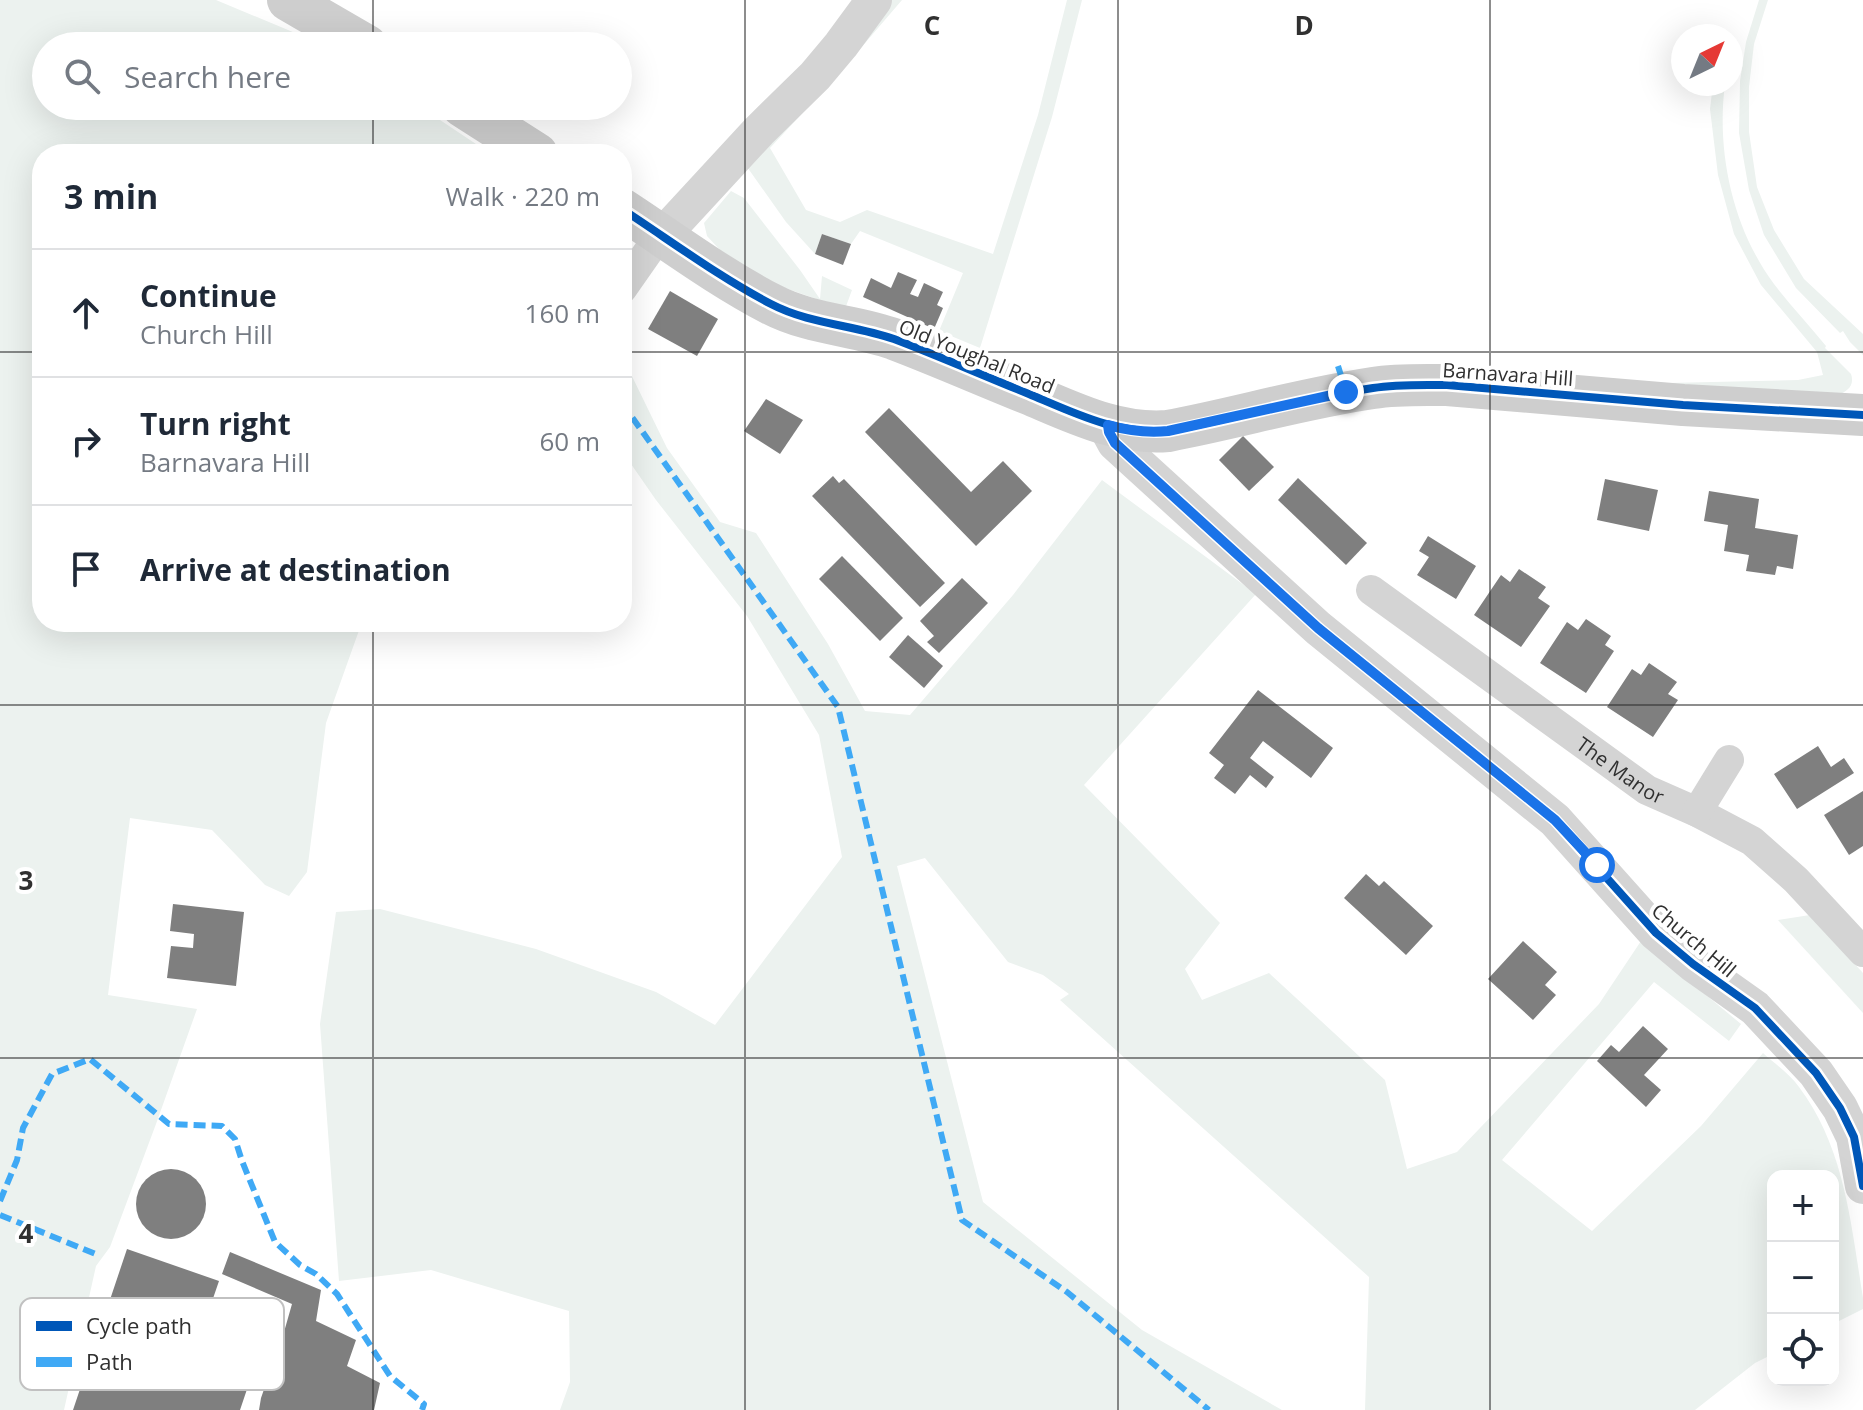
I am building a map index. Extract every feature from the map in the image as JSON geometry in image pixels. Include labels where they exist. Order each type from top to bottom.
[{"type":"main road","points":[[288,0],[343,32]]},
{"type":"main road","points":[[484,120],[521,144]]},
{"type":"main road","name":"Old Youghal Road","points":[[632,216],[714,271],[774,306],[815,320],[890,338],[1108,425]]},
{"type":"main road","name":"Barnavara Hill","points":[[1108,425],[1148,433],[1168,431],[1334,394],[1410,385],[1447,385],[1698,406],[1863,415]]},
{"type":"street","points":[[632,275],[650,249],[759,131],[815,76],[874,0]]},
{"type":"street","name":"Church Hill","points":[[1108,425],[1115,443],[1318,628],[1555,820],[1656,933],[1755,1008],[1816,1073],[1840,1108],[1854,1137],[1863,1186]]},
{"type":"street","name":"The Manor","points":[[1371,590],[1647,790],[1752,841],[1796,880],[1863,952]]},
{"type":"street","points":[[1697,812],[1729,760]]},
{"type":"shaded area","points":[[0,0],[216,0],[293,32],[32,32],[32,120],[440,120],[476,144],[32,144],[32,632],[358,632],[326,723],[307,872],[289,896],[265,885],[212,830],[130,818],[108,995],[197,1009],[110,1247],[96,1266],[89,1298],[20,1298],[20,1390],[68,1390],[64,1410],[0,1410]]},
{"type":"shaded area","points":[[890,0],[902,0],[770,148],[806,210],[840,222],[867,210],[993,254],[1038,115],[1067,0],[1082,0],[1052,117],[980,348],[939,331],[963,273],[860,231],[851,244],[822,234],[815,254],[786,222],[745,164]]},
{"type":"shaded area","points":[[1759,0],[1768,0],[1754,44],[1749,87],[1749,132],[1757,187],[1774,230],[1804,279],[1863,334],[1863,355],[1843,331],[1840,333],[1796,288],[1764,235],[1749,190],[1739,133],[1746,42]]},
{"type":"shaded area","points":[[1712,96],[1724,96],[1723,136],[1731,189],[1738,214],[1760,262],[1825,348],[1851,374],[1851,385],[1838,395],[1622,384],[1798,380],[1823,375],[1817,352],[1761,285],[1734,234],[1718,175],[1710,109]]},
{"type":"shaded area","points":[[731,191],[744,198],[820,299],[822,276],[852,290],[845,309],[771,283],[720,250],[707,236],[704,223]]},
{"type":"shaded area","points":[[632,376],[667,448],[720,522],[756,533],[828,644],[865,711],[910,715],[1013,595],[1102,480],[1256,594],[1084,785],[1220,923],[1185,969],[1202,1000],[1269,973],[1385,1080],[1407,1169],[1457,1152],[1599,1004],[1641,941],[1741,1024],[1729,1041],[1654,982],[1502,1160],[1592,1231],[1701,1126],[1763,1053],[1795,1082],[1814,1111],[1827,1135],[1839,1170],[1767,1170],[1767,1357],[1695,1410],[1365,1410],[1369,1277],[1060,1000],[1069,994],[1043,975],[1008,962],[925,858],[897,866],[983,1202],[1142,1330],[1282,1410],[560,1410],[570,1382],[569,1311],[431,1270],[339,1281],[320,1024],[336,912],[380,909],[536,949],[656,992],[715,1025],[842,857],[819,735],[747,616],[632,465]]},
{"type":"shaded area","points":[[1810,915],[1863,973],[1863,1013],[1778,920]]},
{"type":"shaded area","points":[[1839,1171],[1850,1215],[1863,1309],[1839,1321]]},
{"type":"building","points":[[822,234],[851,244],[843,265],[815,254]]},
{"type":"building","points":[[898,272],[917,280],[910,294],[918,297],[924,283],[943,292],[937,305],[943,308],[934,329],[863,297],[871,278],[891,288]]},
{"type":"building","points":[[670,291],[718,319],[697,356],[648,329]]},
{"type":"building","points":[[766,399],[803,420],[780,454],[744,431]]},
{"type":"building","points":[[889,408],[971,492],[1003,461],[1032,491],[976,546],[865,432]]},
{"type":"building","points":[[1243,436],[1274,467],[1249,491],[1219,460]]},
{"type":"building","points":[[833,476],[839,483],[844,479],[945,583],[920,607],[812,496]]},
{"type":"building","points":[[1298,478],[1367,543],[1346,565],[1278,500]]},
{"type":"building","points":[[1605,479],[1658,490],[1649,531],[1597,520]]},
{"type":"building","points":[[1709,491],[1759,499],[1755,528],[1798,535],[1793,569],[1777,566],[1775,575],[1746,571],[1749,555],[1724,551],[1728,525],[1704,521]]},
{"type":"building","points":[[1428,536],[1476,566],[1456,599],[1417,575],[1429,557],[1419,551]]},
{"type":"building","points":[[842,556],[903,618],[880,641],[819,579]]},
{"type":"building","points":[[1519,569],[1546,587],[1538,598],[1550,606],[1521,647],[1474,615],[1501,575],[1510,582]]},
{"type":"building","points":[[962,578],[988,603],[939,653],[927,642],[934,636],[920,621]]},
{"type":"building","points":[[1586,619],[1611,636],[1605,645],[1614,651],[1586,693],[1540,663],[1567,622],[1578,630]]},
{"type":"building","points":[[908,635],[943,666],[924,688],[889,657]]},
{"type":"building","points":[[1649,663],[1677,682],[1668,694],[1678,700],[1653,737],[1607,707],[1632,669],[1641,675]]},
{"type":"building","points":[[1258,690],[1333,748],[1311,778],[1263,741],[1250,758],[1274,777],[1266,788],[1250,775],[1235,794],[1214,778],[1224,765],[1209,753]]},
{"type":"building","points":[[1818,746],[1831,767],[1844,758],[1854,773],[1797,809],[1774,774]]},
{"type":"building","points":[[1863,791],[1863,846],[1849,855],[1824,815]]},
{"type":"building","points":[[1366,874],[1379,886],[1384,881],[1433,926],[1406,955],[1344,898]]},
{"type":"building","points":[[173,904],[244,912],[236,986],[167,978],[171,946],[193,948],[194,934],[170,931]]},
{"type":"building","points":[[1523,941],[1557,972],[1545,985],[1556,995],[1533,1020],[1488,979]]},
{"type":"building","points":[[1643,1026],[1668,1049],[1644,1075],[1661,1090],[1646,1107],[1597,1061],[1611,1045],[1619,1052]]},
{"type":"building","points":[[171,1169],[190,1175],[200,1185],[206,1204],[200,1223],[190,1233],[171,1239],[152,1233],[142,1223],[136,1204],[142,1185],[152,1175]]},
{"type":"building","points":[[127,1249],[219,1281],[213,1298],[111,1298]]},
{"type":"building","points":[[230,1252],[321,1290],[316,1321],[356,1340],[347,1366],[380,1383],[374,1410],[259,1410],[264,1390],[284,1390],[284,1332],[292,1304],[222,1274]]},
{"type":"building","points":[[80,1390],[247,1390],[240,1410],[73,1410]]},
{"type":"marked path","points":[[1338,366],[1346,392]]},
{"type":"marked path","points":[[632,417],[838,707],[962,1220],[1067,1292],[1209,1410]]},
{"type":"marked path","points":[[0,1201],[17,1160],[23,1128],[52,1074],[90,1059],[169,1124],[222,1126],[235,1139],[275,1242],[337,1294],[390,1376],[424,1404],[422,1410]]},
{"type":"marked path","points":[[0,1215],[98,1255]]},
{"type":"cycle path","points":[[632,216],[733,282],[786,311],[894,339],[1080,415],[1132,430],[1168,431],[1347,392],[1410,385],[1447,385],[1683,405],[1863,415]]},
{"type":"cycle path","points":[[1108,425],[1115,443],[1318,628],[1555,820],[1656,933],[1755,1008],[1816,1073],[1840,1108],[1854,1137],[1863,1186]]},
{"type":"route","points":[[1346,392],[1168,431],[1148,433],[1108,425],[1109,432],[1115,443],[1318,628],[1555,820],[1597,865]]}]
